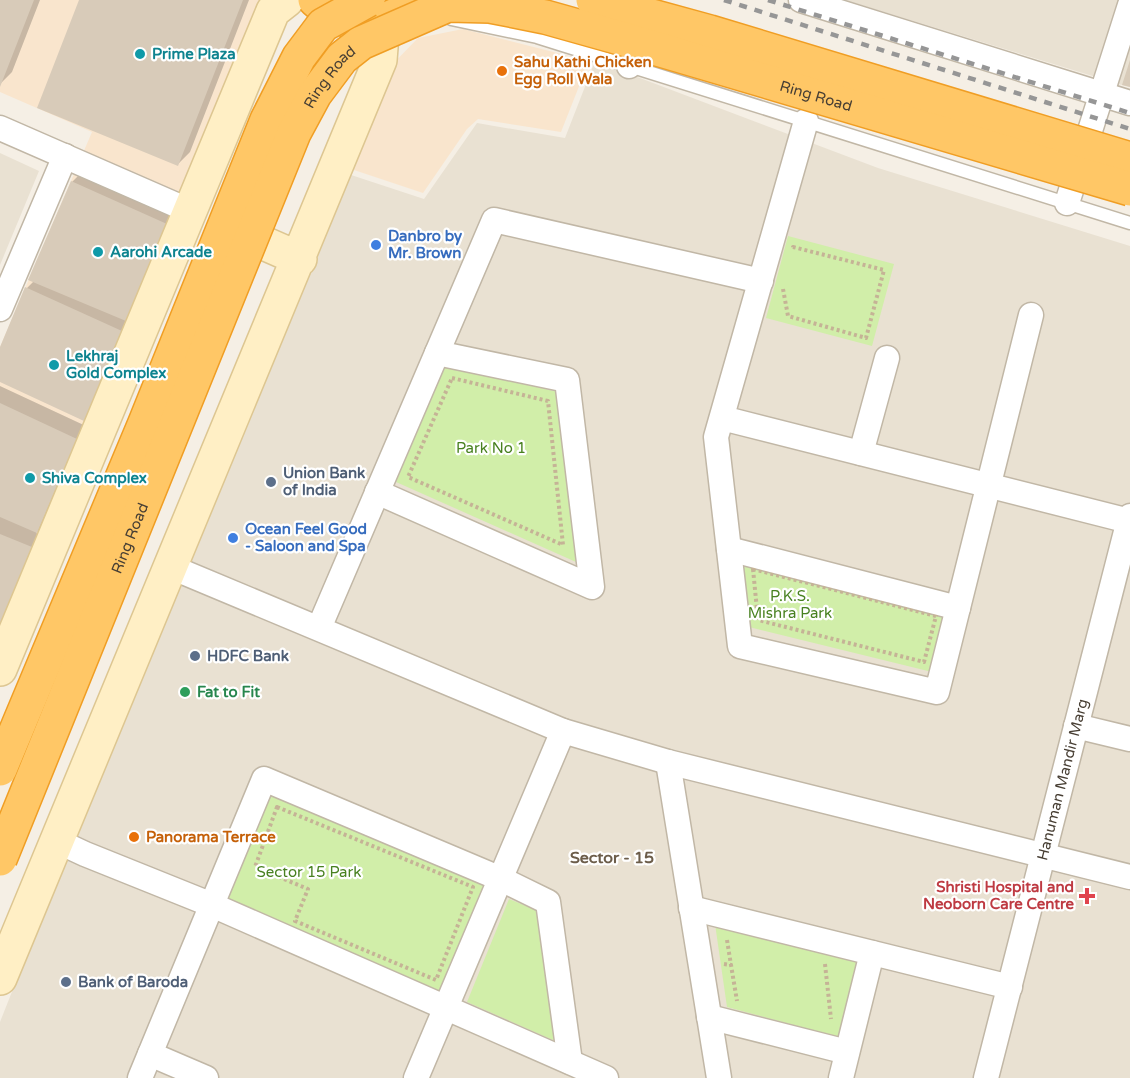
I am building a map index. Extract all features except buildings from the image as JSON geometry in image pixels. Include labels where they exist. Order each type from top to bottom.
[{"type":"highway","points":[[315,0],[329,12],[346,20],[375,11]]},
{"type":"highway","name":"Ring Road","points":[[0,769],[145,423],[267,120],[299,57],[323,25],[375,11],[410,9],[419,0]]},
{"type":"highway","name":"Ring Road","points":[[593,0],[710,32],[1130,159]]},
{"type":"highway","name":"Ring Road","points":[[0,859],[294,134],[315,94],[342,58],[361,43],[448,5],[490,6],[545,17],[616,37],[1130,189]]},
{"type":"street","points":[[1,665],[273,11],[287,0]]},
{"type":"street","points":[[629,66],[652,0]]},
{"type":"street","points":[[801,0],[1130,103]]},
{"type":"street","points":[[1068,203],[1130,5]]},
{"type":"street","points":[[0,978],[300,259],[380,60],[409,30],[437,9]]},
{"type":"street","points":[[375,11],[380,60]]},
{"type":"street","points":[[806,121],[716,437],[740,646],[937,692],[1031,315]]},
{"type":"street","points":[[0,128],[300,259]]},
{"type":"street","points":[[0,309],[64,156]]},
{"type":"street","points":[[319,628],[494,220],[761,281]]},
{"type":"street","points":[[377,492],[592,587],[567,380],[436,353]]},
{"type":"street","points":[[861,453],[887,358]]},
{"type":"street","points":[[722,418],[989,486],[1129,518]]},
{"type":"street","name":"Hanuman Mandir Marg","points":[[986,1078],[1129,518]]},
{"type":"street","points":[[729,549],[958,608]]},
{"type":"street","points":[[171,567],[563,731],[668,762],[1130,877]]},
{"type":"street","points":[[1076,726],[1130,739]]},
{"type":"street","points":[[416,1078],[563,731]]},
{"type":"street","points":[[668,762],[719,1078]]},
{"type":"street","points":[[140,1078],[264,779],[501,879],[548,902],[570,1062]]},
{"type":"street","points":[[57,841],[95,859],[212,905],[606,1078]]},
{"type":"street","points":[[691,908],[1010,987]]},
{"type":"street","points":[[841,1078],[872,953]]},
{"type":"street","points":[[709,1017],[847,1052]]},
{"type":"street","points":[[150,1054],[206,1078]]},
{"type":"lane","points":[[437,9],[537,37],[1130,223]]},
{"type":"path","points":[[761,281],[782,286],[788,316],[866,338],[884,270],[793,247],[790,257]]},
{"type":"path","points":[[452,378],[548,401],[563,545],[450,495],[408,477],[452,378]]},
{"type":"path","points":[[753,569],[936,616],[924,662],[758,620],[753,569]]},
{"type":"path","points":[[277,807],[473,887],[436,980],[295,921],[308,889],[255,867],[277,807]]},
{"type":"path","points":[[727,938],[737,1002],[748,1005]]},
{"type":"path","points":[[824,957],[832,1029]]},
{"type":"path","points":[[700,959],[731,965]]},
{"type":"shaded area","points":[[0,0],[260,0],[0,624],[0,347],[92,132],[0,92]]},
{"type":"shaded area","points":[[845,0],[1130,0],[1130,87],[1122,85]]},
{"type":"shaded area","points":[[463,29],[589,61],[561,132],[478,119],[467,129],[423,193],[348,168],[386,71],[418,38]]},
{"type":"shaded area","points":[[595,61],[878,168],[1130,246],[1130,1078],[0,1078],[0,1022],[87,802],[345,173],[424,199],[477,123],[565,138]]},
{"type":"shaded area","points":[[0,153],[39,171],[0,265]]},
{"type":"green space","points":[[788,236],[894,264],[872,346],[766,318]]},
{"type":"green space","name":"Park No 1","points":[[445,366],[558,392],[576,562],[396,482]]},
{"type":"green space","name":"P.K.S. Mishra Park","points":[[741,559],[945,611],[932,672],[749,627]]},
{"type":"green space","name":"Sector 15 Park","points":[[269,788],[488,882],[441,996],[223,903]]},
{"type":"green space","points":[[509,899],[536,910],[555,1041],[467,1002]]},
{"type":"green space","points":[[714,917],[859,957],[838,1037],[727,1007]]},
{"type":"railway","points":[[724,0],[1130,129]]},
{"type":"railway","points":[[768,0],[1130,113]]},
{"type":"place","name":"Prime Plaza","points":[[140,54]]},
{"type":"place","name":"Sahu Kathi Chicken Egg Roll Wala","points":[[502,71]]},
{"type":"place","name":"Danbro by Mr. Brown","points":[[376,245]]},
{"type":"place","name":"Aarohi Arcade","points":[[98,252]]},
{"type":"place","name":"Lekhraj Gold Complex","points":[[54,365]]},
{"type":"place","name":"Shiva Complex","points":[[30,478]]},
{"type":"place","name":"Union Bank of India","points":[[271,482]]},
{"type":"place","name":"Ocean Feel Good - Saloon and Spa","points":[[233,538]]},
{"type":"place","name":"HDFC Bank","points":[[195,656]]},
{"type":"place","name":"Fat to Fit","points":[[185,692]]},
{"type":"place","name":"Panorama Terrace","points":[[134,837]]},
{"type":"place","name":"Shristi Hospital and Neoborn Care Centre","points":[[1087,896]]},
{"type":"place","name":"Bank of Baroda","points":[[66,982]]},
{"type":"district","name":"Sector - 15","points":[[612,857]]}]
